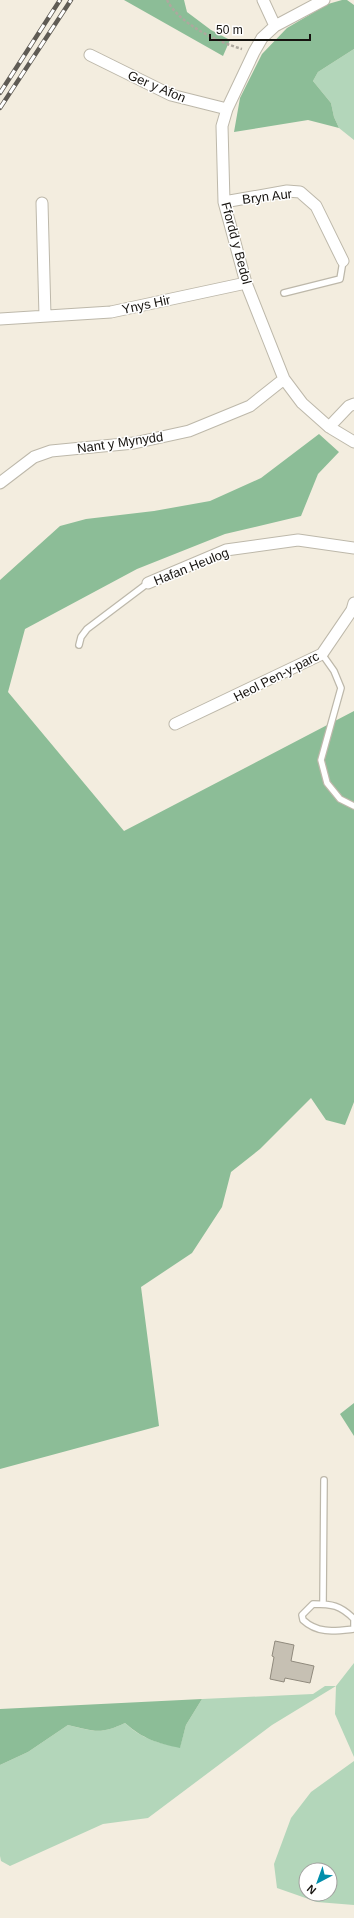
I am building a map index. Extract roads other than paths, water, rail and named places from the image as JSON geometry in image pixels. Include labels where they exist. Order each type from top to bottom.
[{"type":"street","points":[[263,0],[275,26]]},
{"type":"street","name":"Ffordd y Bedol","points":[[324,0],[275,26],[262,38],[254,52],[227,109],[222,126],[224,202],[246,282],[284,379],[302,403],[329,427],[354,442]]},
{"type":"street","name":"Ger y Afon","points":[[90,55],[171,95],[227,109]]},
{"type":"street","name":"Bryn Aur","points":[[224,202],[287,191],[300,192],[316,206],[343,261]]},
{"type":"street","points":[[42,203],[45,316]]},
{"type":"street","name":"Ynys Hir","points":[[0,319],[111,312],[246,282]]},
{"type":"street","name":"Nant y Mynydd","points":[[0,483],[34,457],[51,451],[134,443],[189,431],[250,406],[284,379]]},
{"type":"street","points":[[329,427],[349,406],[354,404]]},
{"type":"street","name":"Hafan Heulog","points":[[148,583],[226,550],[298,540],[354,548]]},
{"type":"street","name":"Heol Pen-y-parc","points":[[175,724],[322,654],[348,616],[354,603]]},
{"type":"lane","points":[[284,293],[340,279],[343,261]]},
{"type":"lane","points":[[79,645],[81,637],[87,629],[148,583]]},
{"type":"lane","points":[[322,654],[334,671],[341,688],[321,760],[327,783],[340,799],[354,806]]},
{"type":"lane","points":[[323,1604],[324,1480]]},
{"type":"lane","points":[[312,1604],[334,1604],[354,1619],[354,1629],[329,1632],[315,1628],[303,1620],[302,1615],[312,1604]]},
{"type":"railway","points":[[0,93],[60,0]]},
{"type":"railway","points":[[0,108],[71,0]]}]
